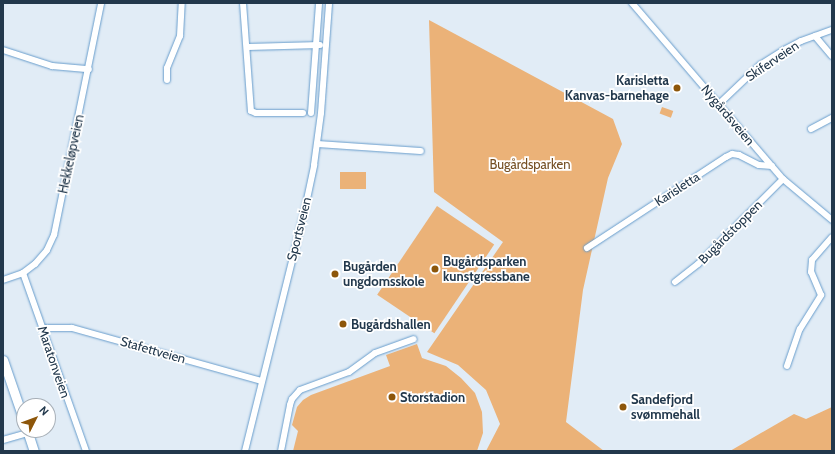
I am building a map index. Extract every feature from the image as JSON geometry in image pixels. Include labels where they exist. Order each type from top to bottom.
[{"type":"main road","points":[[3,360],[16,398]]},
{"type":"main road","points":[[30,438],[34,451]]},
{"type":"street","name":"Hekkeløpveien","points":[[3,280],[23,273],[35,264],[47,250],[54,235],[102,3]]},
{"type":"street","points":[[167,80],[167,68],[180,36],[182,3]]},
{"type":"street","points":[[243,3],[244,34],[248,47],[249,107],[251,111],[256,113],[303,113]]},
{"type":"street","points":[[311,113],[319,3]]},
{"type":"street","name":"Sportsveien","points":[[245,451],[306,204],[317,144],[330,3]]},
{"type":"street","name":"Nygårdsveien","points":[[632,3],[783,179],[832,220]]},
{"type":"street","name":"Skiferveien","points":[[719,104],[760,65],[784,50],[832,30]]},
{"type":"street","points":[[815,36],[832,56]]},
{"type":"street","points":[[248,47],[317,44],[326,45]]},
{"type":"street","points":[[3,50],[52,66],[89,69]]},
{"type":"street","points":[[811,129],[832,118]]},
{"type":"street","points":[[317,144],[421,152]]},
{"type":"street","name":"Karisletta","points":[[587,248],[732,154],[739,155],[759,164],[772,166]]},
{"type":"street","name":"Bugårdstoppen","points":[[675,282],[698,264],[783,179]]},
{"type":"street","points":[[787,366],[800,329],[821,295],[811,272],[812,260],[832,237]]},
{"type":"street","name":"Maratonveien","points":[[23,273],[86,451]]},
{"type":"street","name":"Stafettveien","points":[[42,328],[72,328],[262,381]]},
{"type":"street","points":[[281,451],[290,405],[292,399],[300,390],[349,372],[375,353],[414,340]]},
{"type":"street","points":[[3,440],[16,436]]},
{"type":"green space","name":"Bugårdsparken","points":[[429,20],[613,119],[622,144],[608,178],[583,290],[566,422],[604,451],[486,451],[500,424],[486,390],[458,365],[427,352],[503,242],[434,192]]},
{"type":"green space","points":[[662,107],[673,111],[671,118],[660,114]]},
{"type":"green space","points":[[340,172],[366,172],[366,189],[340,189]]},
{"type":"green space","name":"Bugårdsparken kunstgressbane","points":[[437,206],[494,245],[434,333],[377,295]]},
{"type":"green space","name":"Storstadion","points":[[417,344],[422,358],[446,366],[461,378],[475,393],[482,412],[483,433],[477,451],[293,451],[298,431],[292,425],[297,407],[303,400],[311,395],[390,366],[386,355]]},
{"type":"green space","points":[[832,407],[832,451],[730,451],[794,414],[806,419]]},
{"type":"place","name":"Karisletta Kanvas-barnehage","points":[[677,88]]},
{"type":"place","name":"Bugårdsparken kunstgressbane","points":[[435,269]]},
{"type":"place","name":"Bugården ungdomsskole","points":[[335,274]]},
{"type":"place","name":"Bugårdshallen","points":[[343,324]]},
{"type":"place","name":"Storstadion","points":[[392,397]]},
{"type":"place","name":"Sandefjord svømmehall","points":[[623,407]]}]
